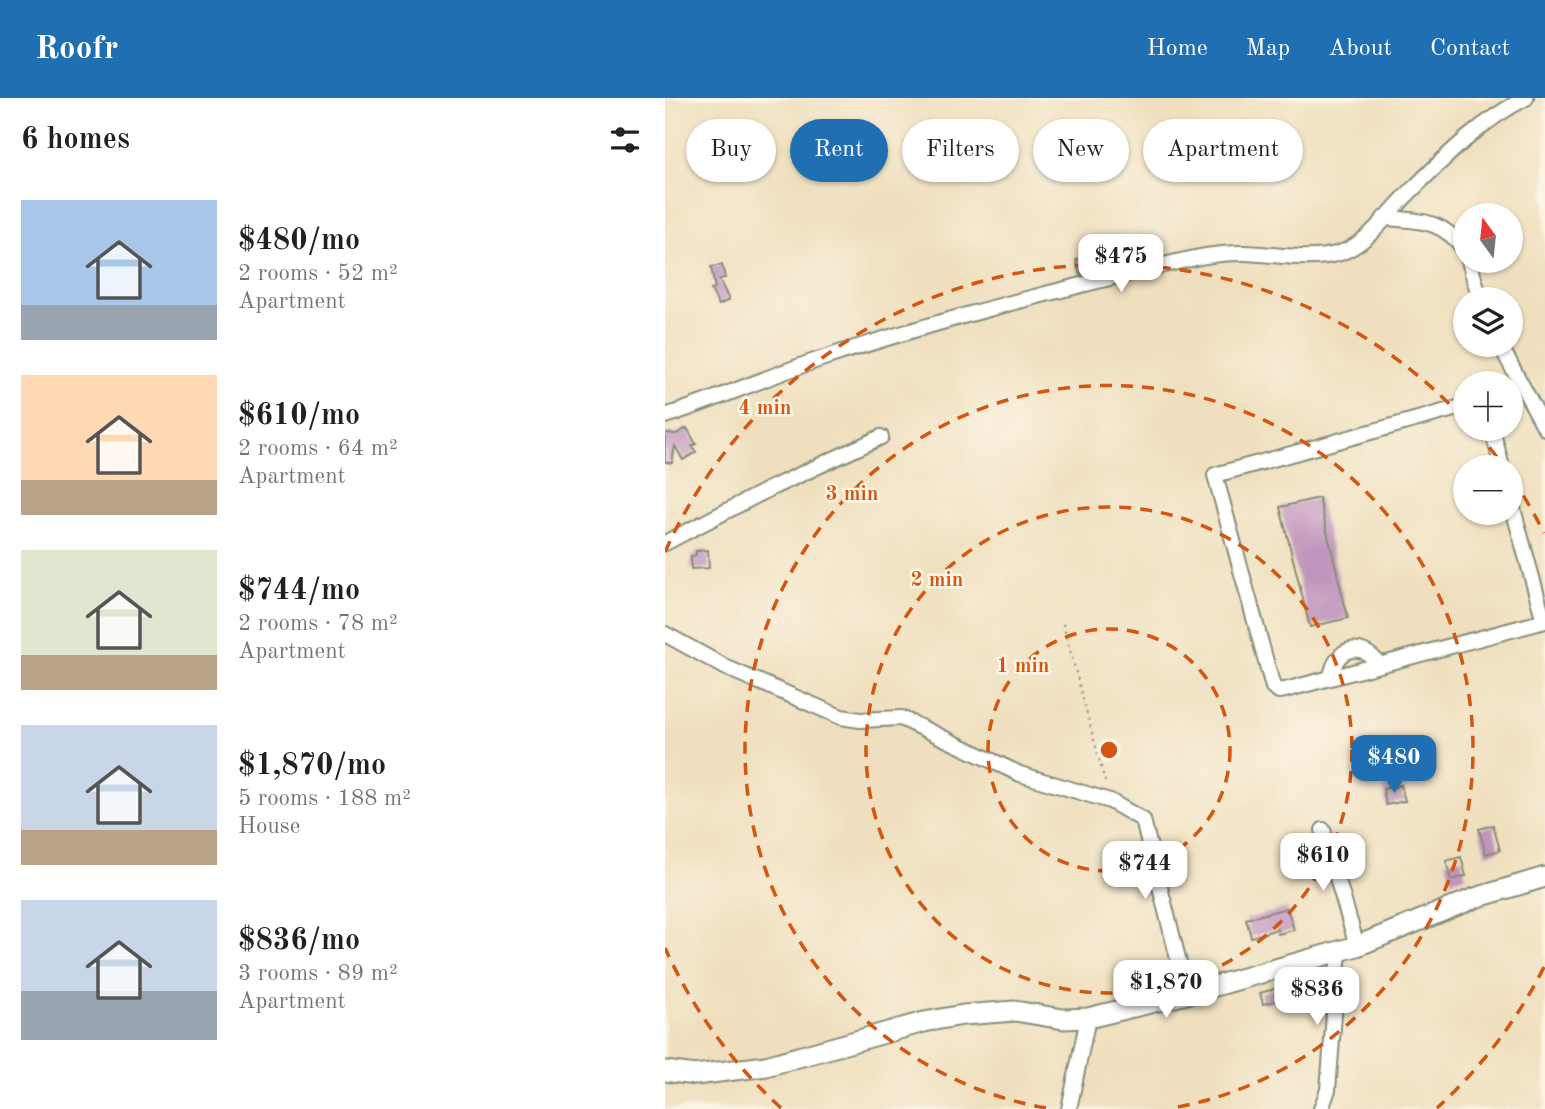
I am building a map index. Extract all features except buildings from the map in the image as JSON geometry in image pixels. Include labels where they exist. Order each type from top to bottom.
[{"type":"main road","points":[[665,1071],[695,1074],[766,1066],[924,1022],[963,1015],[1014,1011],[1063,1019],[1088,1018],[1187,994],[1348,949],[1475,898],[1545,877]]},
{"type":"street","points":[[665,416],[710,402],[821,359],[898,335],[1155,267],[1215,255],[1242,253],[1310,258],[1341,252],[1366,237],[1415,186],[1482,125],[1526,98]]},
{"type":"street","points":[[1384,218],[1426,221],[1453,235]]},
{"type":"street","points":[[1507,357],[1545,428]]},
{"type":"street","points":[[1453,409],[1215,475],[1273,687],[1279,691],[1544,621],[1517,525]]},
{"type":"street","points":[[665,543],[769,489],[881,438]]},
{"type":"street","points":[[665,634],[727,668],[841,717],[860,720],[901,718],[1020,774],[1110,801],[1143,820],[1187,994]]},
{"type":"street","points":[[1331,677],[1335,661],[1349,651],[1368,652],[1379,664]]},
{"type":"street","points":[[1321,1109],[1328,1090],[1348,949],[1323,830]]},
{"type":"street","points":[[1069,1109],[1088,1018]]},
{"type":"path","points":[[1063,624],[1110,801]]}]
